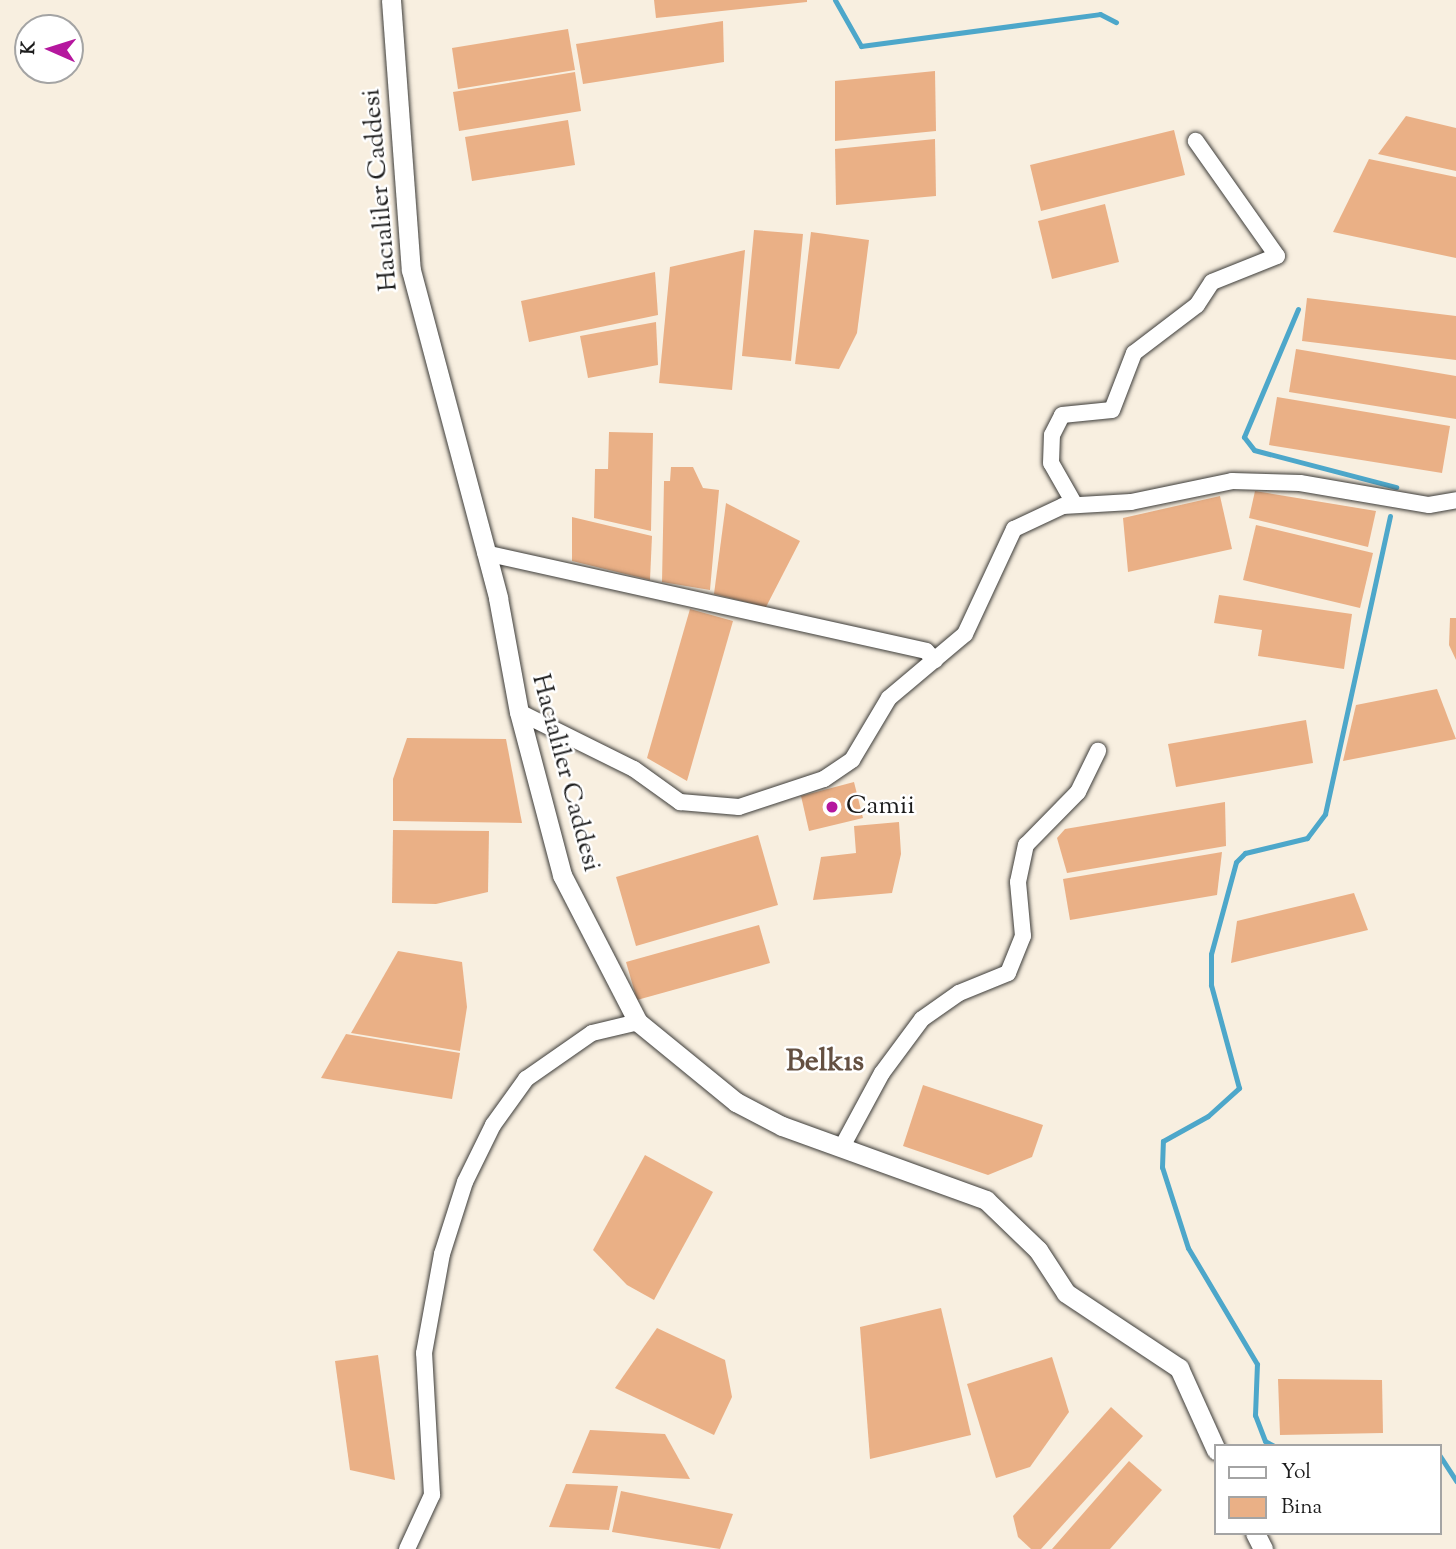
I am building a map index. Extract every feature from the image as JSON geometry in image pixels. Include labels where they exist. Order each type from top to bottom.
[{"type":"street","name":"Hacıaliler Caddesi","points":[[391,0],[411,270],[485,553],[519,712],[562,875],[638,1022],[736,1102],[986,1200],[1038,1250],[1066,1293],[1180,1368],[1214,1445]]},
{"type":"street","points":[[1075,505],[1051,463],[1052,435],[1062,415],[1112,410],[1134,353],[1197,304],[1212,282],[1277,256],[1196,142]]},
{"type":"street","points":[[519,712],[634,769],[680,802],[740,807],[824,779],[852,760],[889,698],[965,634],[1014,528],[1075,505],[1131,502],[1232,481],[1300,483],[1429,505],[1456,500]]},
{"type":"street","points":[[485,553],[926,651],[935,660]]},
{"type":"street","points":[[843,1145],[922,1019],[959,993],[1008,973],[1023,936],[1018,882],[1026,845],[1078,792],[1098,751]]},
{"type":"street","points":[[407,1549],[432,1494],[424,1353],[442,1254],[465,1182],[493,1125],[526,1079],[592,1033],[638,1022]]},
{"type":"building","points":[[654,0],[807,0],[807,2],[656,18]]},
{"type":"building","points":[[723,21],[724,62],[583,84],[576,44]]},
{"type":"building","points":[[568,29],[575,70],[458,89],[452,48]]},
{"type":"building","points":[[935,71],[936,131],[835,141],[835,81]]},
{"type":"building","points":[[575,72],[581,111],[459,131],[453,92]]},
{"type":"building","points":[[1406,116],[1456,128],[1456,171],[1378,154]]},
{"type":"building","points":[[568,120],[575,165],[472,181],[465,137]]},
{"type":"building","points":[[1174,130],[1185,175],[1041,211],[1030,165]]},
{"type":"building","points":[[935,139],[936,196],[836,205],[835,149]]},
{"type":"building","points":[[1369,159],[1456,177],[1456,258],[1333,232]]},
{"type":"building","points":[[1105,204],[1119,262],[1052,279],[1038,221]]},
{"type":"building","points":[[754,230],[803,234],[791,361],[742,356]]},
{"type":"building","points":[[811,232],[869,240],[857,333],[839,369],[795,364]]},
{"type":"building","points":[[745,250],[732,390],[659,383],[670,267]]},
{"type":"building","points":[[655,272],[658,315],[529,342],[521,301]]},
{"type":"building","points":[[1307,298],[1456,316],[1456,360],[1302,341]]},
{"type":"building","points":[[656,322],[658,365],[588,378],[580,336]]},
{"type":"building","points":[[1296,349],[1456,376],[1456,419],[1289,392]]},
{"type":"building","points":[[1277,397],[1450,426],[1442,473],[1269,445]]},
{"type":"building","points":[[609,432],[653,433],[651,531],[594,518],[595,469],[608,469]]},
{"type":"building","points":[[671,467],[693,467],[703,488],[719,490],[710,590],[662,582],[664,481],[670,481]]},
{"type":"building","points":[[1255,491],[1376,511],[1368,547],[1249,518]]},
{"type":"building","points":[[1220,496],[1232,549],[1128,572],[1123,518]]},
{"type":"building","points":[[726,503],[800,541],[766,607],[714,594]]},
{"type":"building","points":[[572,517],[652,536],[650,580],[572,561]]},
{"type":"building","points":[[1256,525],[1373,553],[1360,608],[1243,580]]},
{"type":"building","points":[[1219,595],[1352,614],[1344,669],[1258,656],[1262,630],[1214,623]]},
{"type":"building","points":[[690,609],[733,621],[687,781],[647,758]]},
{"type":"building","points":[[1450,618],[1456,618],[1456,660],[1449,645]]},
{"type":"building","points":[[1437,689],[1456,739],[1343,761],[1356,705]]},
{"type":"building","points":[[1306,720],[1313,763],[1176,787],[1168,744]]},
{"type":"building","points":[[407,738],[506,739],[522,823],[393,821],[393,779]]},
{"type":"building","name":"Camii","points":[[854,782],[863,818],[809,831],[801,796]]},
{"type":"building","points":[[1225,802],[1226,846],[1067,873],[1057,838],[1065,829]]},
{"type":"building","points":[[899,822],[901,854],[892,893],[813,900],[821,857],[856,853],[854,826]]},
{"type":"building","points":[[393,830],[489,831],[488,892],[436,904],[392,903]]},
{"type":"building","points":[[758,835],[778,905],[636,946],[616,877]]},
{"type":"building","points":[[1222,852],[1217,895],[1070,920],[1063,879]]},
{"type":"building","points":[[1354,893],[1368,930],[1231,963],[1237,921]]},
{"type":"building","points":[[759,925],[770,963],[637,1000],[626,962]]},
{"type":"building","points":[[398,951],[462,962],[467,1007],[460,1051],[351,1033]]},
{"type":"building","points":[[346,1034],[460,1053],[452,1099],[321,1078]]},
{"type":"building","points":[[923,1085],[1043,1125],[1032,1157],[988,1175],[903,1146]]},
{"type":"building","points":[[645,1155],[713,1192],[654,1300],[627,1285],[593,1250]]},
{"type":"building","points":[[941,1308],[971,1435],[870,1459],[860,1327]]},
{"type":"building","points":[[657,1328],[725,1360],[732,1397],[714,1435],[615,1388]]},
{"type":"building","points":[[378,1355],[395,1480],[350,1470],[335,1361]]},
{"type":"building","points":[[1052,1357],[1069,1412],[1030,1467],[996,1478],[967,1384]]},
{"type":"building","points":[[1278,1379],[1382,1380],[1383,1433],[1280,1435]]},
{"type":"building","points":[[1111,1407],[1143,1436],[1041,1549],[1031,1549],[1018,1537],[1013,1516]]},
{"type":"building","points":[[590,1430],[665,1434],[690,1479],[572,1473]]},
{"type":"building","points":[[1129,1461],[1162,1490],[1110,1549],[1052,1549]]},
{"type":"building","points":[[566,1484],[618,1486],[609,1530],[549,1527]]},
{"type":"building","points":[[621,1491],[733,1514],[720,1549],[612,1532]]},
{"type":"waterway","points":[[835,0],[861,46],[1100,14],[1116,22]]},
{"type":"waterway","points":[[1298,309],[1244,437],[1254,450],[1396,487]]},
{"type":"waterway","points":[[1270,1444],[1265,1441],[1255,1415],[1257,1364],[1188,1248],[1162,1167],[1163,1141],[1208,1116],[1239,1088],[1211,985],[1211,954],[1236,862],[1245,853],[1307,838],[1325,814],[1390,516]]},
{"type":"waterway","points":[[1442,1459],[1456,1481]]},
{"type":"place","name":"Camii","points":[[832,807]]},
{"type":"district","name":"Belkıs","points":[[825,1063]]}]
